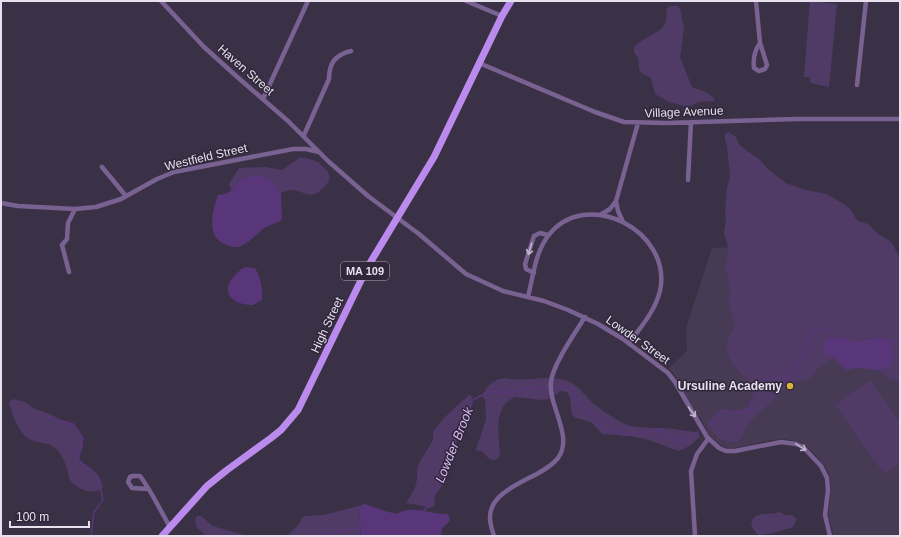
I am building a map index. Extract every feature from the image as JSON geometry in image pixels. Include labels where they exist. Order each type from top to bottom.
[{"type":"main road","name":"High Street","points":[[162,536],[207,486],[281,430],[298,410],[367,268],[432,162],[502,16],[511,1]]},
{"type":"street","name":"Haven Street","points":[[161,1],[204,47],[304,135],[319,152]]},
{"type":"street","points":[[263,99],[308,1]]},
{"type":"street","points":[[466,1],[502,16]]},
{"type":"street","points":[[756,1],[760,43],[767,65],[765,69],[759,71],[755,69],[754,63],[757,47],[760,43]]},
{"type":"street","points":[[857,86],[866,1]]},
{"type":"street","points":[[304,135],[329,80],[329,70],[335,59],[342,53],[352,51]]},
{"type":"street","name":"Village Avenue","points":[[479,64],[606,117],[624,122],[900,119]]},
{"type":"street","points":[[688,180],[691,122]]},
{"type":"street","points":[[600,215],[610,209],[616,201],[638,123]]},
{"type":"street","name":"Westfield Street","points":[[1,203],[18,206],[75,209],[107,204],[126,196],[160,177],[186,169],[293,149],[306,149],[319,152]]},
{"type":"street","points":[[319,152],[368,196],[397,218]]},
{"type":"street","points":[[102,167],[126,196]]},
{"type":"street","points":[[616,201],[618,211],[623,222]]},
{"type":"street","points":[[69,272],[62,246],[67,239],[68,223],[75,209]]},
{"type":"street","points":[[528,297],[539,252],[548,235],[557,226],[571,218],[587,214],[600,215],[623,222],[636,230],[647,241],[657,258],[661,273],[660,291],[653,308],[629,343]]},
{"type":"street","name":"Lowder Street","points":[[397,218],[425,239],[466,274],[503,291],[552,303],[585,317],[629,343],[659,365],[675,382],[708,439],[719,448],[730,451],[739,451],[781,442],[793,443],[803,447],[821,466],[827,478],[828,490],[825,517],[830,536]]},
{"type":"street","points":[[534,273],[526,270],[525,264],[534,236],[540,233],[548,235]]},
{"type":"street","points":[[494,536],[490,517],[494,504],[500,496],[548,467],[558,458],[562,451],[563,435],[561,425],[553,405],[550,388],[554,370],[585,317]]},
{"type":"street","points":[[695,536],[691,471],[697,454],[708,439]]},
{"type":"street","points":[[148,489],[170,527]]},
{"type":"shaded area","points":[[810,1],[837,4],[829,87],[810,83],[810,77],[804,77]]},
{"type":"shaded area","points":[[670,6],[678,6],[680,9],[684,28],[680,57],[692,87],[709,94],[715,101],[698,102],[691,106],[684,106],[669,102],[655,94],[651,78],[640,71],[639,60],[634,53],[634,47],[662,28],[667,17],[666,9]]},
{"type":"shaded area","points":[[728,132],[735,136],[739,144],[759,159],[769,170],[786,183],[802,189],[826,194],[849,208],[858,221],[868,224],[878,234],[892,243],[900,258],[900,380],[889,378],[881,370],[891,365],[882,337],[868,338],[857,342],[848,339],[828,355],[834,358],[822,365],[808,380],[792,383],[784,389],[753,419],[739,441],[734,442],[720,439],[710,428],[708,423],[720,411],[734,411],[745,408],[752,402],[755,393],[747,380],[733,365],[727,352],[729,338],[735,325],[729,306],[730,289],[725,266],[728,256],[728,247],[724,233],[726,219],[725,212],[727,187],[730,178],[727,145],[725,141],[725,134]]},
{"type":"shaded area","points":[[299,158],[309,159],[319,163],[328,172],[330,177],[329,181],[319,192],[308,195],[294,190],[288,190],[281,193],[274,185],[244,179],[231,190],[229,184],[239,168],[265,167],[282,170]]},
{"type":"shaded area","points":[[261,176],[269,179],[281,193],[282,220],[260,231],[241,246],[231,247],[219,240],[213,229],[212,222],[214,208],[218,195],[228,193],[245,178]]},
{"type":"shaded area","name":"Ursuline Academy","points":[[778,245],[900,322],[900,536],[834,536],[828,515],[831,490],[830,477],[825,466],[810,449],[800,442],[784,439],[771,440],[734,448],[727,448],[721,445],[709,435],[674,374],[669,368],[687,351],[686,328],[712,248]]},
{"type":"shaded area","points":[[245,267],[255,268],[261,284],[262,300],[253,305],[237,302],[231,298],[229,293],[229,283],[232,278]]},
{"type":"shaded area","points":[[835,337],[857,342],[875,337],[888,339],[893,350],[893,363],[887,367],[876,370],[860,368],[845,369],[824,350],[825,342]]},
{"type":"shaded area","points":[[505,378],[561,379],[573,384],[597,407],[623,423],[637,427],[670,428],[695,432],[699,434],[700,437],[688,447],[678,451],[649,440],[631,436],[602,434],[591,422],[576,418],[572,415],[570,397],[567,392],[561,391],[548,399],[542,400],[515,397],[508,402],[503,408],[498,423],[500,456],[495,460],[492,460],[476,449],[486,420],[485,400],[482,396],[491,384],[497,380]]},
{"type":"shaded area","points":[[870,380],[900,423],[900,463],[884,474],[835,405]]},
{"type":"shaded area","points":[[469,395],[471,395],[473,403],[452,452],[445,482],[435,495],[434,506],[430,508],[406,503],[415,488],[419,463],[433,440],[433,431],[446,416]]},
{"type":"shaded area","points":[[13,399],[25,402],[33,408],[52,415],[60,420],[73,423],[82,437],[83,446],[79,459],[96,473],[103,487],[100,490],[87,491],[78,487],[68,476],[68,472],[61,455],[53,446],[34,441],[25,436],[16,422],[10,407],[9,402]]},
{"type":"shaded area","points":[[365,504],[397,514],[403,511],[415,510],[447,514],[450,521],[442,528],[441,536],[361,536],[359,506]]},
{"type":"shaded area","points":[[359,506],[361,536],[287,536],[305,516],[324,515]]},
{"type":"shaded area","points":[[779,512],[786,515],[792,515],[797,519],[793,526],[765,534],[759,535],[756,533],[751,525],[753,518],[763,514]]},
{"type":"shaded area","points":[[197,516],[201,516],[213,526],[244,536],[206,536],[196,526],[195,519]]},
{"type":"waterway","name":"Lowder Brook","points":[[708,426],[722,410],[744,413],[749,412],[755,388],[774,375],[787,379],[797,369],[811,333],[826,329],[830,340]]},
{"type":"waterway","name":"Lowder Brook","points":[[890,342],[900,342]]},
{"type":"waterway","name":"Lowder Brook","points":[[423,512],[431,502],[458,430],[471,401],[490,391],[503,393],[530,387],[549,388],[561,386],[573,389],[575,400],[596,417],[606,431],[615,428],[621,435],[659,431],[681,442],[698,432]]},
{"type":"waterway","points":[[48,417],[73,424],[83,438],[78,459],[98,477],[103,500],[94,512],[91,536]]},
{"type":"waterway","name":"Lowder Brook","points":[[320,536],[361,527]]},
{"type":"place","name":"Ursuline Academy","points":[[790,386]]}]
